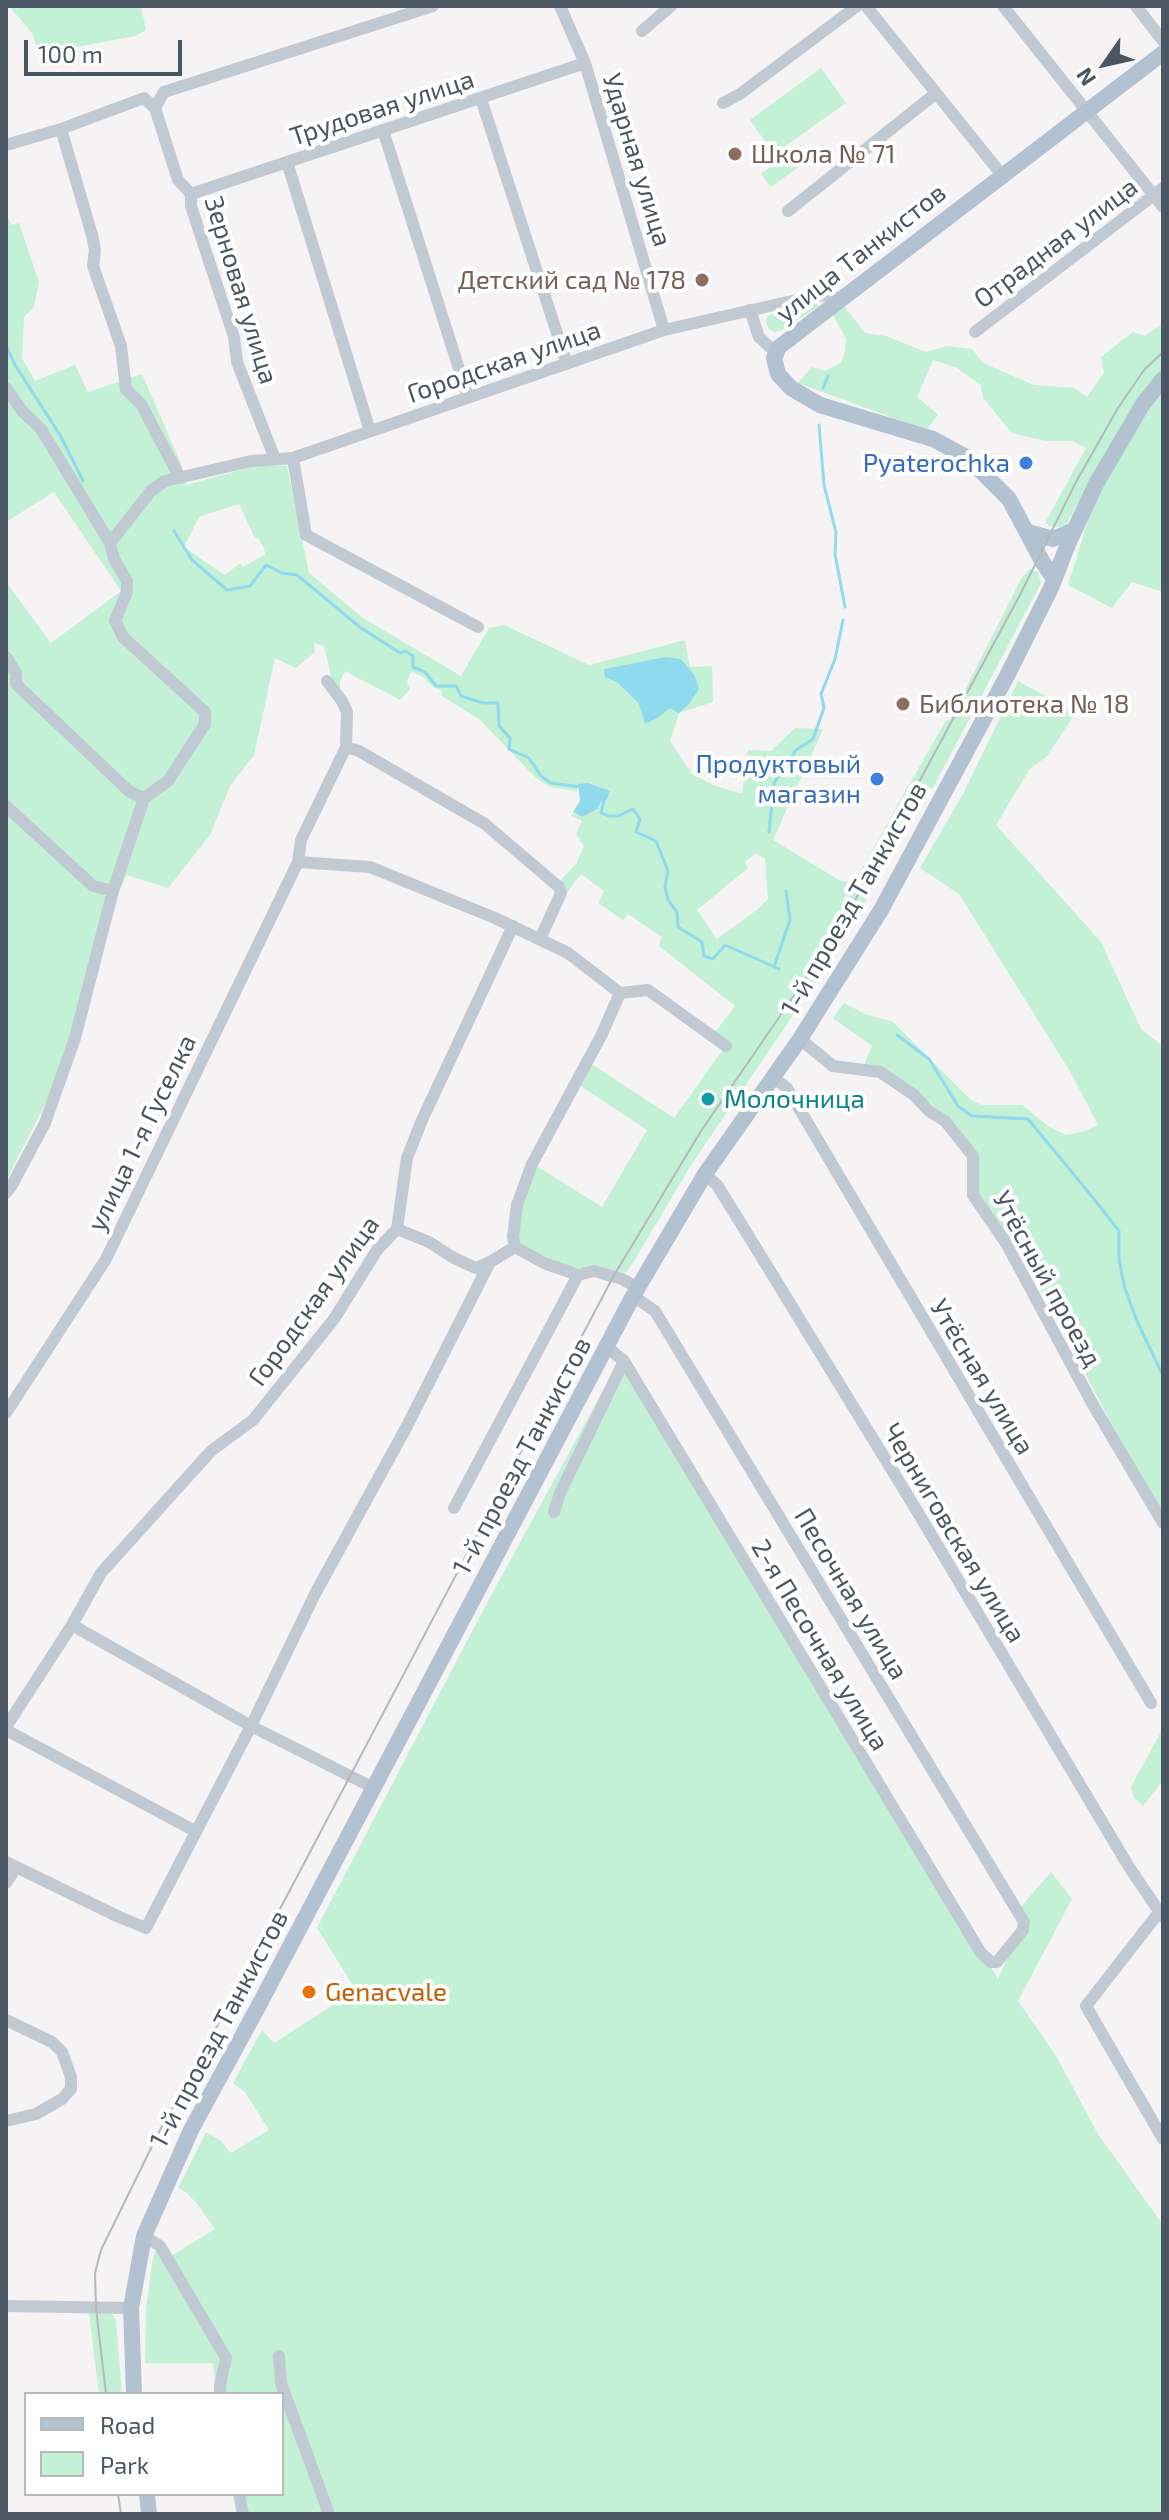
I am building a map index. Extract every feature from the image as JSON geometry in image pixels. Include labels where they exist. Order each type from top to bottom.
[{"type":"main road","name":"улица Танкистов","points":[[1054,579],[1009,499],[984,472],[957,450],[933,439],[820,405],[791,388],[778,374],[774,358],[779,347],[1163,53]]},
{"type":"main road","name":"1-й проезд Танкистов","points":[[134,2392],[131,2308],[144,2236],[191,2130],[635,1292],[705,1174],[846,968],[1008,674],[1115,449],[1163,379]]},
{"type":"main road","points":[[1028,532],[1053,539],[1074,530]]},
{"type":"street","points":[[6,145],[61,129],[144,98],[155,108],[164,92],[433,6]]},
{"type":"street","name":"Ударная улица","points":[[560,6],[585,63],[664,330]]},
{"type":"street","points":[[642,31],[671,6]]},
{"type":"street","points":[[723,103],[740,94],[857,6]]},
{"type":"street","points":[[866,6],[1002,175]]},
{"type":"street","points":[[1003,6],[1087,111],[1158,192],[1163,207]]},
{"type":"street","points":[[1136,6],[1163,41]]},
{"type":"street","name":"Трудовая улица","points":[[191,194],[585,63]]},
{"type":"street","points":[[788,211],[935,94]]},
{"type":"street","points":[[481,99],[567,364]]},
{"type":"street","name":"Зерновая улица","points":[[155,108],[178,180],[191,194],[191,206],[234,337],[237,362],[275,459]]},
{"type":"street","points":[[61,129],[92,235],[95,250],[93,266],[121,346],[126,389],[141,404],[180,478]]},
{"type":"street","points":[[383,130],[468,397]]},
{"type":"street","points":[[287,162],[370,431]]},
{"type":"street","name":"Отрадная улица","points":[[975,332],[1158,192]]},
{"type":"street","name":"Городская улица","points":[[110,543],[151,491],[165,481],[251,461],[293,458],[664,330],[826,295],[841,299]]},
{"type":"street","points":[[750,310],[759,337],[776,353]]},
{"type":"street","points":[[6,388],[23,412],[41,429],[110,543],[114,559],[127,581],[127,592],[115,621],[123,637],[205,712],[205,724],[168,781],[144,798],[113,891],[75,1038],[45,1123],[6,1193]]},
{"type":"street","points":[[293,458],[306,535],[478,627]]},
{"type":"street","points":[[6,657],[16,673],[11,686],[130,792],[144,798]]},
{"type":"street","name":"улица 1-я Гуселка","points":[[6,1413],[106,1259],[298,862],[301,840],[346,747],[347,712],[327,681]]},
{"type":"street","points":[[346,747],[359,751],[485,824],[559,887],[561,893],[540,939]]},
{"type":"street","points":[[6,806],[93,886],[113,891]]},
{"type":"street","points":[[298,862],[370,867],[513,926],[568,953],[620,993],[648,990],[726,1046]]},
{"type":"street","name":"Городская улица","points":[[195,1831],[6,1728],[72,1625],[101,1573],[211,1451],[253,1420],[286,1382],[334,1319],[377,1250],[397,1229],[407,1158],[513,926]]},
{"type":"street","points":[[620,993],[601,1036],[532,1164],[517,1205],[513,1237],[515,1247],[544,1263],[578,1275],[594,1271],[622,1279],[635,1292]]},
{"type":"street","name":"Утёсный проезд","points":[[800,1039],[833,1066],[880,1072],[945,1121],[973,1156],[973,1195],[1006,1243],[1092,1403],[1163,1523]]},
{"type":"street","name":"Утёсная улица","points":[[773,1077],[787,1088],[1151,1703]]},
{"type":"street","name":"Черниговская улица","points":[[705,1174],[717,1185],[740,1222],[1129,1867],[1161,1914]]},
{"type":"street","points":[[397,1229],[429,1242],[476,1268],[515,1247]]},
{"type":"street","points":[[6,1883],[11,1865],[146,1928],[251,1726],[316,1592],[407,1426],[490,1262]]},
{"type":"street","points":[[454,1508],[578,1275]]},
{"type":"street","name":"Песочная улица","points":[[635,1292],[655,1311],[1024,1922],[1023,1930],[997,1962]]},
{"type":"street","name":"2-я Песочная улица","points":[[607,1347],[624,1361],[981,1953],[991,1962],[997,1962]]},
{"type":"street","points":[[554,1512],[560,1493],[624,1361]]},
{"type":"street","points":[[72,1625],[251,1726],[374,1788]]},
{"type":"street","points":[[1152,1899],[1163,1887]]},
{"type":"street","points":[[1161,1914],[1086,2006],[1163,2139]]},
{"type":"street","points":[[6,2020],[52,2042],[62,2052],[71,2077],[71,2089],[62,2099],[36,2114],[6,2121]]},
{"type":"street","points":[[144,2236],[160,2246],[226,2358],[220,2392]]},
{"type":"street","points":[[6,2306],[131,2308]]},
{"type":"street","points":[[279,2356],[281,2383],[329,2514]]},
{"type":"green space","points":[[9,6],[141,6],[146,30],[135,36],[39,54],[32,33]]},
{"type":"green space","points":[[821,68],[846,103],[774,154],[750,120]]},
{"type":"green space","points":[[801,145],[811,158],[771,187],[761,174]]},
{"type":"green space","points":[[6,215],[12,225],[19,223],[39,282],[34,307],[24,317],[22,358],[35,381],[75,365],[88,392],[142,374],[187,485],[261,464],[287,466],[309,573],[363,618],[461,676],[489,628],[504,625],[589,665],[685,640],[690,667],[712,666],[713,702],[679,713],[670,741],[692,774],[713,785],[742,794],[748,750],[771,751],[795,728],[823,729],[773,840],[839,880],[853,884],[946,720],[950,720],[1022,577],[1030,569],[1038,572],[1041,583],[933,788],[927,788],[845,939],[691,1165],[624,1273],[593,1265],[587,1270],[567,1266],[520,1245],[515,1235],[519,1206],[535,1165],[602,1207],[647,1130],[579,1085],[590,1063],[674,1118],[722,1051],[716,1031],[735,1006],[659,946],[662,937],[628,914],[623,920],[598,903],[604,891],[581,874],[565,895],[559,882],[576,864],[584,846],[576,834],[582,821],[571,816],[573,813],[583,817],[610,791],[588,783],[577,786],[577,791],[550,787],[536,778],[480,720],[442,696],[441,690],[411,671],[407,683],[410,689],[400,700],[345,671],[340,681],[340,693],[333,684],[324,646],[314,643],[315,652],[296,668],[275,658],[254,755],[230,786],[210,835],[168,888],[127,875],[117,895],[79,1037],[6,1181],[6,582],[51,643],[121,591],[54,492],[6,522]],"holes":[[[239,504],[265,555],[243,567],[240,563],[225,575],[184,547],[199,517]],[[641,663],[685,667],[695,676],[659,717],[639,704],[618,683],[605,677],[605,669]],[[756,853],[765,859],[768,899],[717,939],[697,910],[748,868],[745,862]]]},
{"type":"green space","points":[[816,301],[819,306],[784,329],[775,332],[769,329],[767,317],[777,311]]},
{"type":"green space","points":[[844,306],[865,333],[886,336],[926,352],[947,346],[972,349],[982,362],[1034,385],[1074,388],[1087,397],[1104,373],[1101,357],[1133,332],[1145,336],[1163,323],[1163,370],[1128,414],[1066,525],[1050,526],[1045,523],[1086,448],[1072,441],[1046,441],[1012,433],[983,398],[981,385],[957,368],[933,360],[917,397],[938,415],[926,430],[798,383],[812,367],[825,371],[841,363],[846,339],[833,315]]},
{"type":"green space","points":[[1163,388],[1163,592],[1132,582],[1112,608],[1068,585],[1091,511],[1111,471]]},
{"type":"green space","points":[[1018,681],[1064,706],[1073,717],[1047,756],[1029,770],[996,825],[1101,942],[1141,1029],[1163,1046],[1163,1512],[1010,1238],[978,1194],[978,1153],[954,1123],[917,1092],[864,1065],[872,1046],[833,1018],[844,1003],[865,1014],[893,1022],[971,1100],[983,1105],[1022,1105],[1049,1127],[1066,1135],[1098,1125],[1071,1073],[959,894],[920,868],[964,792]]},
{"type":"green space","points":[[619,1361],[998,1979],[1011,1950],[1030,1927],[1020,1908],[1051,1872],[1072,1899],[1018,2001],[1056,2056],[1098,2134],[1163,2225],[1163,2514],[241,2514],[236,2496],[284,2496],[284,2392],[217,2392],[213,2363],[145,2363],[146,2309],[158,2240],[171,2256],[215,2229],[199,2206],[178,2188],[206,2132],[220,2140],[231,2153],[269,2130],[245,2092],[233,2083],[262,2030],[274,2043],[356,1990],[317,1928],[480,1616]]},
{"type":"green space","points":[[1163,1728],[1163,1781],[1143,1806],[1134,1797],[1131,1787]]},
{"type":"green space","points":[[89,2313],[111,2313],[116,2320],[122,2392],[99,2392]]},
{"type":"water","points":[[666,657],[681,659],[695,676],[699,689],[679,713],[670,708],[645,724],[639,704],[618,683],[605,677],[604,669]]},
{"type":"water","points":[[588,783],[610,791],[597,809],[582,817],[573,812],[580,801],[578,784]]},
{"type":"waterway","points":[[6,346],[60,435],[83,481]]},
{"type":"waterway","points":[[823,388],[828,376]]},
{"type":"waterway","points":[[819,425],[824,485],[836,532],[835,554],[845,607]]},
{"type":"waterway","points":[[174,531],[192,560],[227,590],[250,586],[266,565],[282,573],[297,575],[361,628],[400,653],[405,651],[413,656],[413,667],[425,672],[436,686],[456,686],[461,696],[483,703],[498,703],[499,726],[510,738],[509,749],[529,758],[541,776],[551,783],[580,787]]},
{"type":"waterway","points":[[769,832],[774,783],[796,750],[813,739],[824,708],[821,694],[835,659],[843,620]]},
{"type":"waterway","points":[[604,800],[601,813],[618,816],[633,809],[640,819],[636,832],[656,841],[668,871],[665,887],[668,900],[677,912],[678,927],[702,942],[704,956],[713,959],[725,945],[779,969]]},
{"type":"waterway","points":[[774,967],[790,920],[786,891]]},
{"type":"waterway","points":[[897,1035],[929,1059],[958,1106],[972,1116],[1028,1119],[1119,1231],[1119,1260],[1125,1289],[1163,1376]]},
{"type":"tram line","points":[[106,2392],[95,2273],[101,2250],[160,2130],[251,1964],[613,1277],[701,1131],[839,930],[1020,595],[1076,482],[1118,408],[1144,370],[1163,352]]},
{"type":"tram line","points":[[118,2496],[121,2514]]},
{"type":"place","name":"Школа № 71","points":[[735,154]]},
{"type":"place","name":"Детский сад № 178","points":[[702,280]]},
{"type":"place","name":"Pyaterochka","points":[[1026,463]]},
{"type":"place","name":"Библиотека № 18","points":[[903,704]]},
{"type":"place","name":"Продуктовый магазин","points":[[877,779]]},
{"type":"place","name":"Молочница","points":[[708,1099]]},
{"type":"place","name":"Genacvale","points":[[309,1992]]}]
